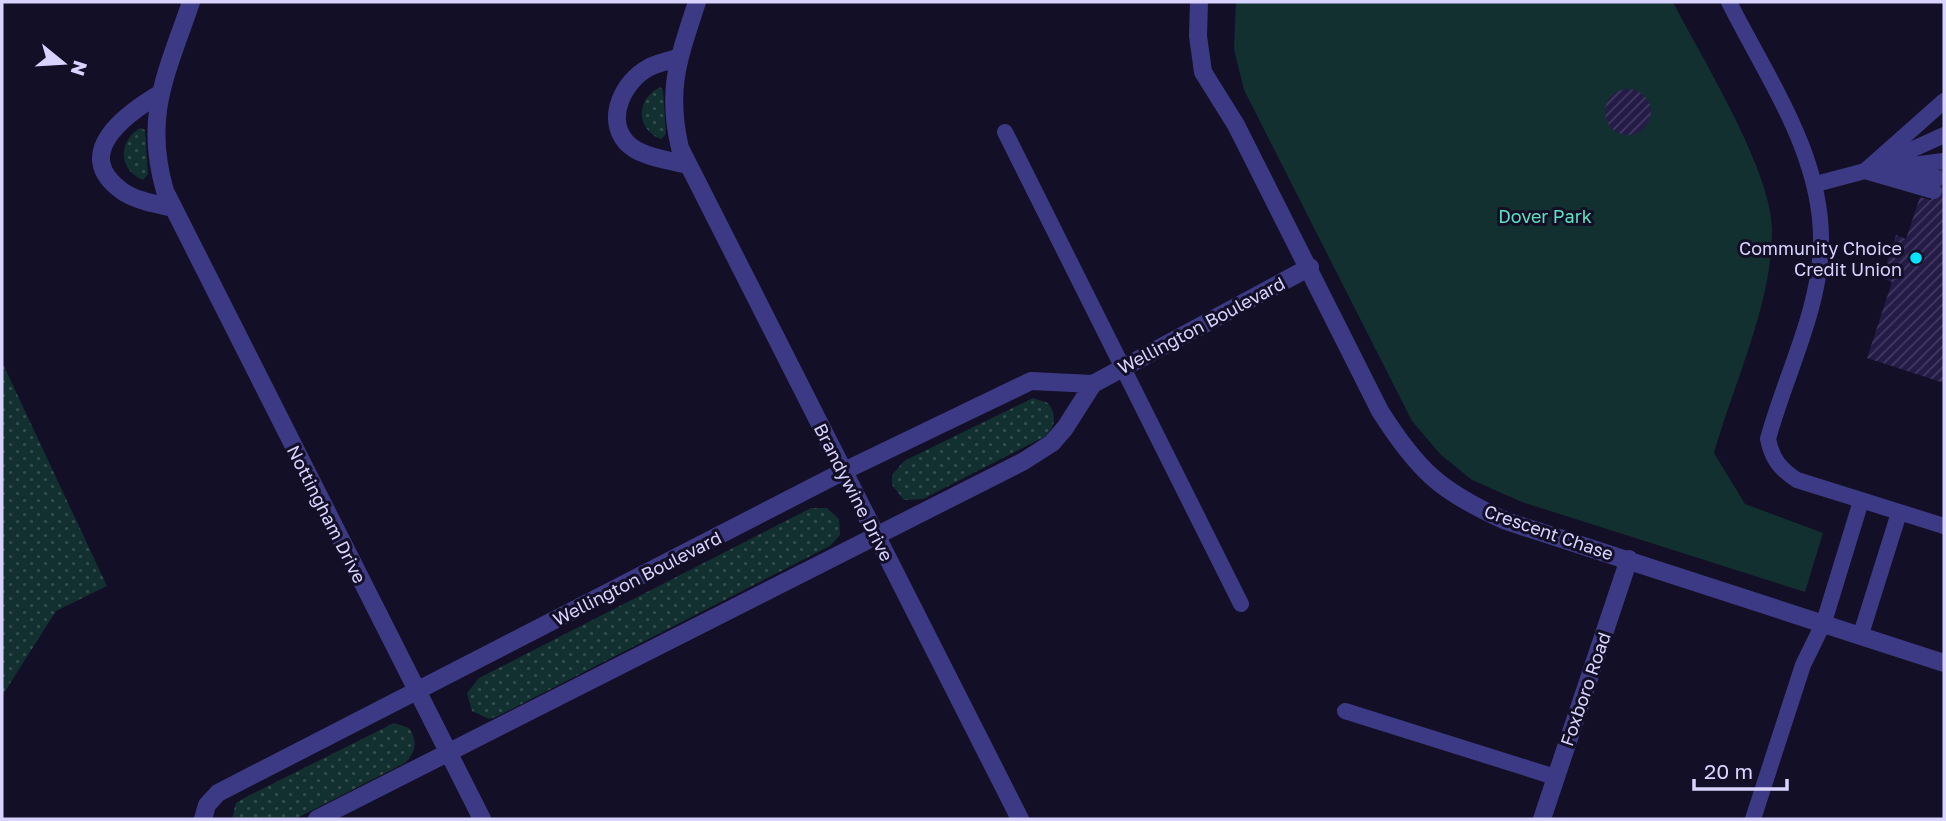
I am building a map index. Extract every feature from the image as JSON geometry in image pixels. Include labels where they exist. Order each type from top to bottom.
[{"type":"street","name":"Nottingham Drive","points":[[191,2],[154,123],[155,158],[173,208],[482,819]]},
{"type":"street","name":"Brandywine Drive","points":[[697,2],[679,57],[673,88],[674,119],[687,165],[1020,819]]},
{"type":"street","name":"Crescent Chase","points":[[1199,2],[1198,36],[1203,72],[1236,125],[1310,267],[1380,411],[1405,450],[1430,478],[1465,503],[1506,521],[1944,663]]},
{"type":"street","points":[[679,57],[648,68],[630,81],[618,103],[618,123],[626,143],[646,154],[687,165]]},
{"type":"street","points":[[161,93],[109,132],[103,149],[103,166],[109,178],[122,191],[173,208]]},
{"type":"street","name":"Wellington Boulevard","points":[[317,819],[1024,461],[1052,443],[1065,428],[1093,384],[1310,267]]},
{"type":"street","name":"Wellington Boulevard","points":[[203,819],[207,805],[218,793],[844,471],[1031,381],[1093,384]]},
{"type":"street","name":"Foxboro Road","points":[[1542,819],[1629,559]]},
{"type":"lane","points":[[1729,2],[1802,145],[1816,184],[1821,244],[1816,279],[1768,439],[1771,455],[1790,476],[1944,526]]},
{"type":"lane","points":[[1865,171],[1944,101]]},
{"type":"lane","points":[[1005,132],[1241,604]]},
{"type":"lane","points":[[1865,171],[1944,135]]},
{"type":"lane","points":[[1816,184],[1944,147]]},
{"type":"lane","points":[[1865,171],[1943,161]]},
{"type":"lane","points":[[1865,171],[1936,185]]},
{"type":"lane","points":[[1753,819],[1803,665],[1824,622],[1861,501]]},
{"type":"lane","points":[[1861,634],[1899,513]]},
{"type":"lane","points":[[1345,711],[1555,777]]},
{"type":"green space","name":"Dover Park","points":[[1236,2],[1673,2],[1748,147],[1769,206],[1772,231],[1766,287],[1759,315],[1714,453],[1745,504],[1823,533],[1805,592],[1522,502],[1472,480],[1440,454],[1412,421],[1244,90],[1234,49]]},
{"type":"green space","points":[[660,87],[663,90],[666,134],[661,139],[647,128],[642,114],[646,99]]},
{"type":"green space","points":[[140,128],[145,130],[148,174],[143,180],[129,169],[124,155],[128,140]]},
{"type":"green space","points":[[2,362],[107,586],[56,611],[2,696]]},
{"type":"green space","points":[[1033,398],[1048,403],[1053,412],[1053,425],[1044,437],[923,499],[904,500],[892,485],[892,475],[904,461]]},
{"type":"green space","points":[[811,508],[827,508],[839,519],[840,535],[830,546],[498,716],[489,719],[472,711],[467,693],[479,678]]},
{"type":"green space","points":[[394,723],[409,728],[414,737],[412,755],[405,763],[295,819],[232,819],[236,803],[244,798]]},
{"type":"building","points":[[1628,89],[1644,96],[1651,112],[1644,128],[1628,135],[1612,128],[1605,112],[1612,96]]},
{"type":"building","name":"Community Choice Credit Union","points":[[1944,160],[1944,383],[1867,358],[1892,282],[1882,278],[1896,235],[1906,239],[1920,197],[1931,200]]},
{"type":"place","name":"Community Choice Credit Union","points":[[1916,258]]}]
